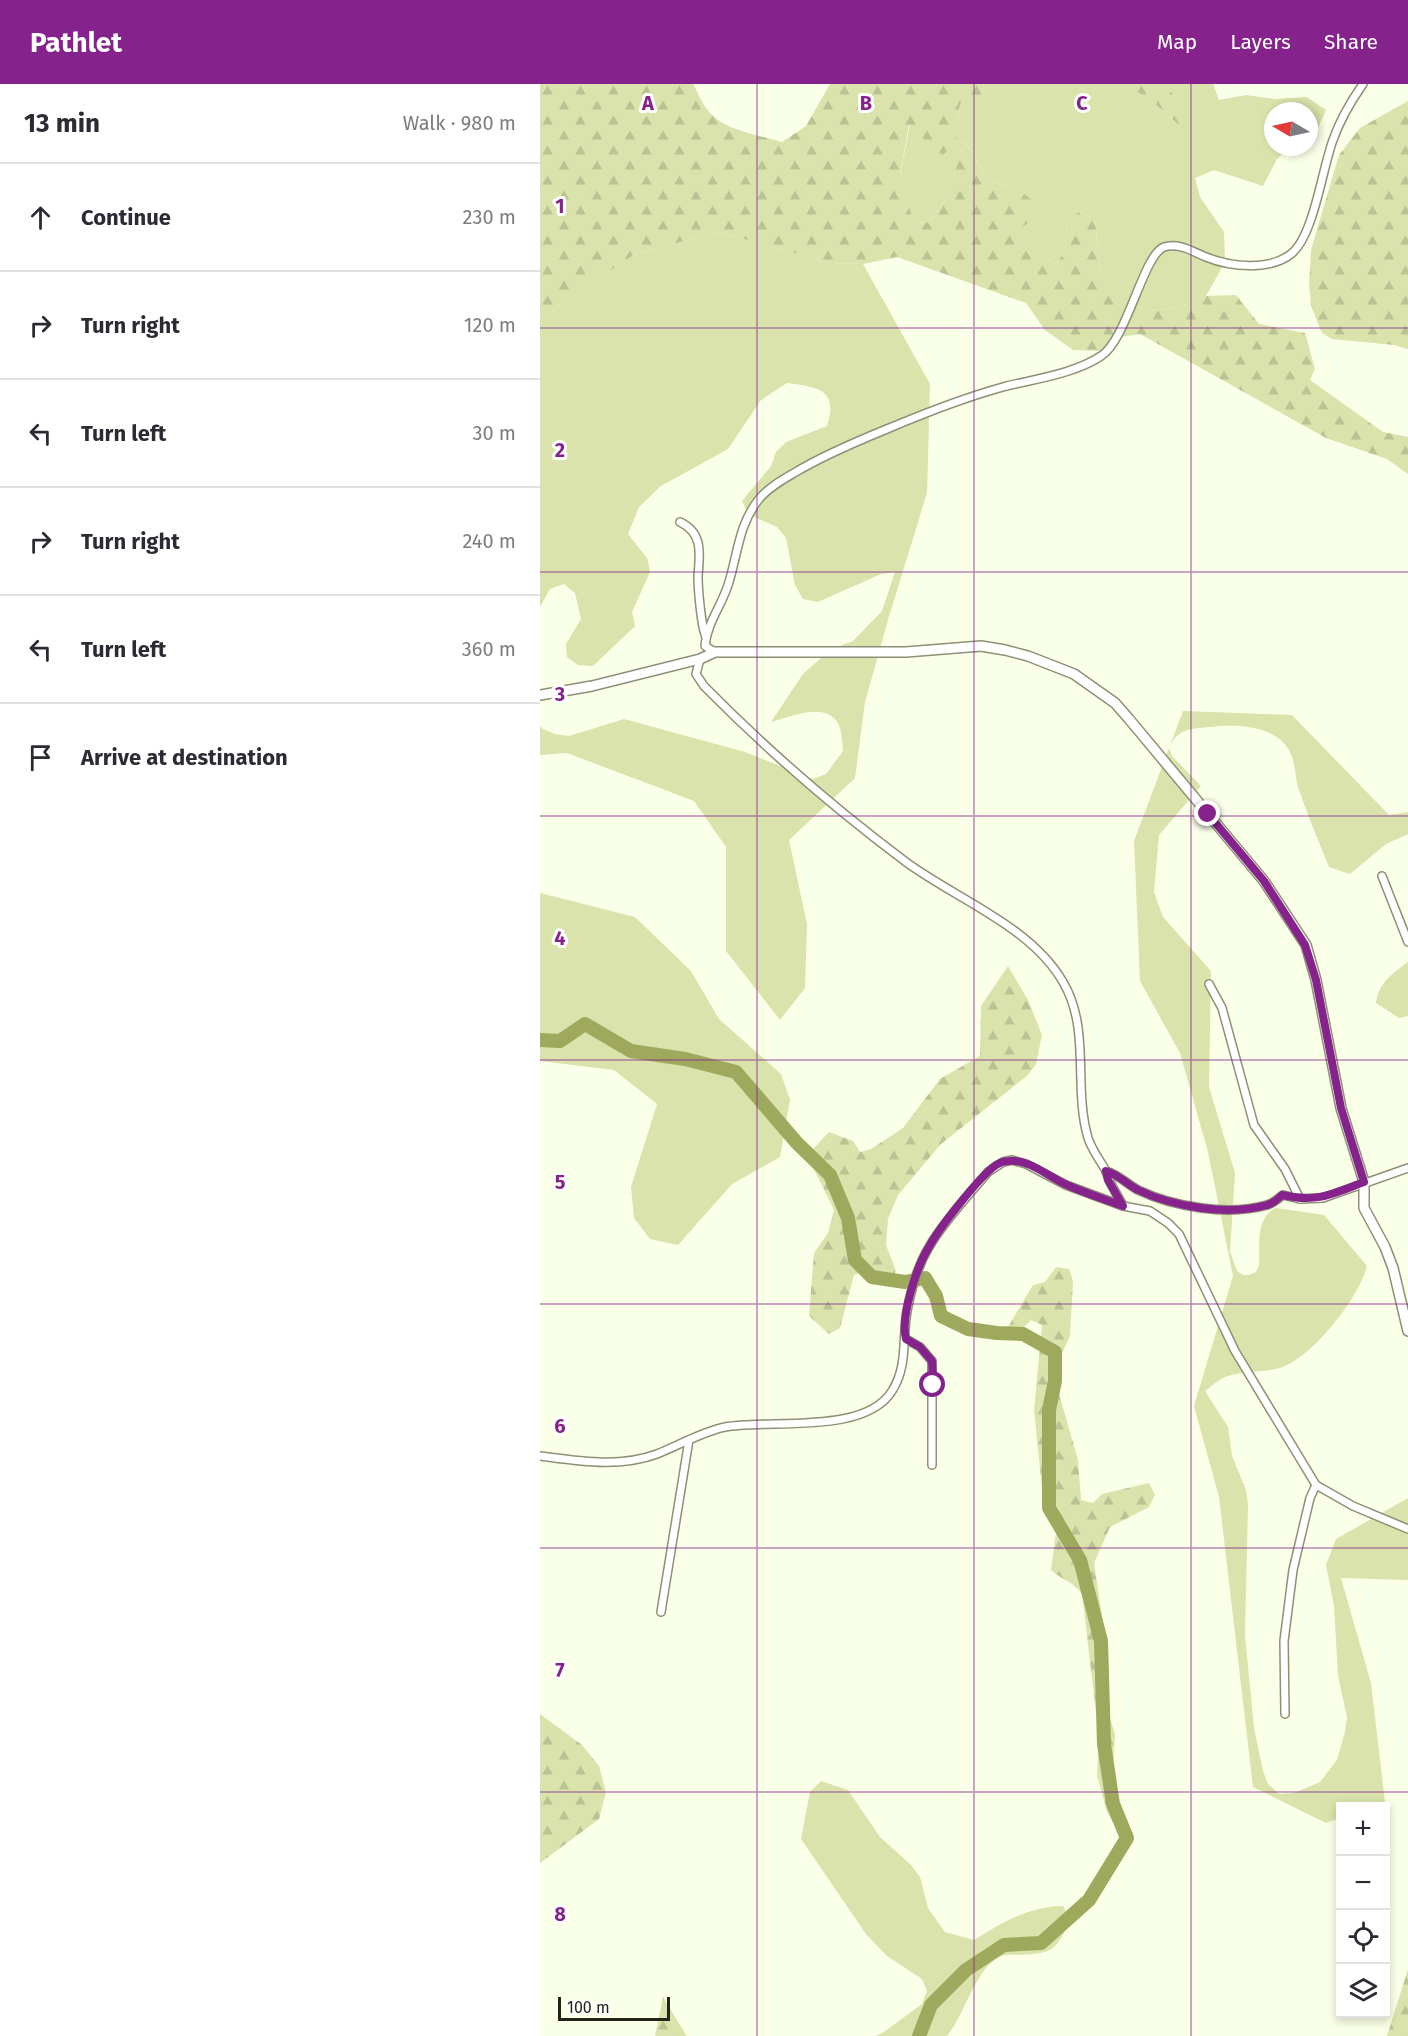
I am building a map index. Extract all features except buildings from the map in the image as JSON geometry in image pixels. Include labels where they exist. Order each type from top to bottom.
[{"type":"street","points":[[715,652],[705,646],[710,623],[728,586],[743,525],[760,497],[779,482],[841,448],[917,416],[991,391],[1064,371],[1101,356],[1113,344],[1141,286],[1152,257],[1164,247],[1186,248],[1214,260],[1262,266],[1292,253],[1306,237],[1326,160],[1340,123],[1363,84]]},
{"type":"street","points":[[680,522],[688,526],[696,535],[700,554],[698,576],[702,627],[706,637]]},
{"type":"street","points":[[540,694],[592,686],[700,659],[715,652],[906,651],[981,646],[1028,656],[1074,674],[1115,703],[1264,881],[1305,945],[1316,980],[1341,1108],[1364,1182],[1364,1208],[1394,1268],[1408,1331]]},
{"type":"street","points":[[700,659],[696,674],[704,686],[800,778],[909,864],[1023,938],[1054,969],[1063,981],[1076,1011],[1088,1137],[1123,1206]]},
{"type":"street","points":[[1382,876],[1408,942]]},
{"type":"street","points":[[1209,984],[1222,1008],[1254,1125],[1285,1169],[1300,1199]]},
{"type":"street","points":[[540,1456],[616,1462],[656,1454],[723,1427],[845,1419],[871,1412],[891,1394],[902,1369],[907,1311],[920,1266],[929,1246],[964,1200],[997,1164],[1012,1160],[1026,1164],[1066,1185],[1123,1206],[1150,1211],[1168,1222],[1179,1234],[1234,1350],[1316,1485],[1353,1506],[1408,1529]]},
{"type":"street","points":[[1106,1171],[1124,1179],[1136,1189],[1163,1199],[1206,1209],[1230,1209],[1268,1205],[1282,1195],[1300,1199],[1323,1198],[1408,1168]]},
{"type":"street","points":[[906,1339],[920,1347],[932,1361],[932,1465]]},
{"type":"street","points":[[661,1612],[688,1440]]},
{"type":"street","points":[[1285,1714],[1284,1641],[1293,1570],[1310,1498],[1316,1485]]},
{"type":"green space","points":[[540,84],[693,84],[705,107],[717,119],[743,132],[782,142],[806,126],[830,84],[982,84],[983,96],[965,97],[960,104],[956,143],[943,155],[909,125],[900,175],[914,223],[929,222],[949,195],[964,140],[989,181],[1019,190],[1033,201],[1034,218],[1019,230],[1042,255],[1055,264],[1065,252],[1067,221],[1079,212],[1095,219],[1100,272],[1119,300],[1149,311],[1176,308],[1206,296],[1236,295],[1259,324],[1305,333],[1315,369],[1310,380],[1383,432],[1408,437],[1408,474],[1387,459],[1326,438],[1140,334],[1121,337],[1107,351],[1073,350],[1045,330],[1026,303],[897,257],[863,264],[829,263],[719,232],[635,254],[540,319]]},
{"type":"green space","points":[[982,84],[1122,84],[1146,98],[1181,127],[1176,97],[1164,84],[1213,84],[1219,100],[1246,95],[1276,99],[1307,97],[1314,102],[1264,102],[1264,156],[1280,156],[1263,186],[1214,170],[1195,178],[1200,197],[1224,232],[1225,262],[1206,296],[1176,308],[1149,311],[1119,300],[1100,272],[1095,219],[1079,212],[1067,222],[1065,252],[1055,264],[1042,255],[1019,230],[1019,190],[989,181],[965,141],[949,195],[929,222],[914,223],[900,176],[910,124],[936,151],[956,143],[960,104],[965,97],[983,95]]},
{"type":"green space","points":[[1122,84],[1164,84],[1182,104],[1187,122],[1181,127],[1146,98]]},
{"type":"green space","points":[[1408,101],[1408,349],[1394,345],[1332,339],[1322,333],[1311,306],[1309,284],[1311,250],[1339,155],[1360,128]]},
{"type":"green space","points":[[1318,105],[1326,110],[1318,128]]},
{"type":"green space","points":[[719,232],[829,263],[863,264],[930,384],[927,493],[865,702],[855,778],[789,840],[807,924],[805,988],[780,1020],[726,951],[726,847],[694,801],[567,753],[540,755],[540,726],[555,734],[569,736],[624,719],[745,752],[813,779],[826,774],[843,751],[838,723],[832,716],[806,712],[771,722],[803,674],[830,650],[853,641],[882,611],[895,572],[881,574],[818,602],[803,599],[795,585],[786,538],[777,527],[748,514],[742,501],[771,466],[776,452],[786,442],[827,426],[830,404],[827,397],[816,388],[787,383],[761,400],[728,449],[661,486],[639,507],[628,534],[647,558],[650,572],[632,612],[635,626],[593,666],[578,665],[567,657],[566,644],[581,619],[575,593],[564,584],[550,589],[540,607],[540,319],[635,254]]},
{"type":"green space","points":[[1183,711],[1292,715],[1389,815],[1408,812],[1408,834],[1386,844],[1350,874],[1329,867],[1299,790],[1291,754],[1277,737],[1256,728],[1221,726],[1191,729],[1176,737],[1169,748]]},
{"type":"green space","points":[[1169,748],[1172,756],[1201,786],[1159,835],[1154,892],[1163,917],[1211,971],[1209,1087],[1235,1173],[1230,1251],[1237,1271],[1243,1275],[1256,1272],[1259,1266],[1262,1225],[1269,1212],[1276,1208],[1324,1215],[1367,1266],[1355,1294],[1345,1309],[1308,1351],[1283,1367],[1228,1376],[1205,1391],[1228,1427],[1232,1456],[1246,1490],[1248,1504],[1245,1635],[1254,1728],[1263,1771],[1268,1784],[1279,1794],[1294,1793],[1320,1782],[1337,1760],[1345,1732],[1347,1717],[1338,1676],[1334,1606],[1326,1565],[1336,1539],[1408,1498],[1408,1580],[1341,1578],[1371,1683],[1385,1802],[1336,1802],[1336,1819],[1326,1823],[1253,1787],[1219,1497],[1194,1406],[1233,1276],[1208,1152],[1180,1053],[1140,981],[1134,841]]},
{"type":"green space","points":[[540,893],[635,917],[691,971],[719,1019],[781,1074],[790,1100],[780,1157],[732,1184],[678,1245],[650,1239],[634,1218],[631,1187],[657,1104],[614,1070],[540,1061]]},
{"type":"green space","points":[[1408,962],[1408,1016],[1399,1018],[1376,1003],[1383,984]]},
{"type":"green space","points":[[1008,966],[1028,1000],[1042,1035],[1036,1064],[1028,1075],[941,1144],[898,1195],[888,1219],[886,1245],[896,1271],[890,1283],[867,1270],[854,1275],[840,1328],[829,1334],[809,1316],[814,1253],[828,1233],[834,1210],[811,1163],[813,1149],[829,1132],[853,1141],[860,1152],[871,1149],[903,1128],[940,1079],[980,1056],[981,1006]]},
{"type":"green space","points":[[1056,1267],[1069,1269],[1073,1281],[1070,1336],[1053,1373],[1078,1460],[1081,1500],[1093,1503],[1102,1494],[1149,1483],[1155,1495],[1149,1507],[1110,1527],[1094,1563],[1106,1643],[1103,1696],[1115,1734],[1112,1788],[1128,1827],[1114,1824],[1107,1812],[1097,1775],[1099,1738],[1082,1594],[1075,1586],[1051,1570],[1056,1532],[1043,1498],[1034,1410],[1042,1325],[1031,1320],[1021,1330],[1008,1327],[1033,1285],[1045,1282]]},
{"type":"green space","points":[[540,1714],[582,1745],[599,1766],[606,1792],[599,1819],[540,1863]]},
{"type":"green space","points":[[821,1781],[848,1790],[880,1837],[911,1865],[920,1877],[928,1908],[945,1932],[974,1940],[1027,1912],[1063,1906],[1071,1919],[1057,1943],[1053,1948],[1040,1953],[1003,1955],[992,1961],[978,1980],[947,2036],[876,2036],[922,2004],[927,1991],[922,1979],[887,1956],[866,1934],[801,1839],[810,1792]]},
{"type":"green space","points":[[1408,1969],[1408,2036],[1387,2036]]},
{"type":"green space","points":[[663,1997],[686,2035],[686,2036],[655,2036]]},
{"type":"waterway","points":[[540,1040],[560,1041],[585,1024],[631,1051],[685,1059],[736,1072],[797,1143],[830,1175],[848,1218],[855,1260],[872,1277],[905,1282],[925,1278],[936,1296],[941,1316],[968,1329],[1023,1334],[1055,1352],[1055,1381],[1049,1410],[1049,1508],[1080,1560],[1101,1641],[1104,1744],[1113,1804],[1127,1838],[1089,1900],[1041,1943],[1004,1945],[966,1970],[931,2005],[919,2036]]},
{"type":"route","points":[[933,1385],[932,1361],[920,1347],[906,1339],[904,1331],[912,1293],[929,1246],[964,1200],[997,1164],[1012,1160],[1026,1164],[1066,1185],[1123,1206],[1108,1180],[1106,1171],[1114,1173],[1136,1189],[1163,1199],[1206,1209],[1268,1205],[1282,1195],[1300,1199],[1323,1198],[1364,1182],[1341,1108],[1316,980],[1305,945],[1290,918],[1264,881],[1208,814]]}]
